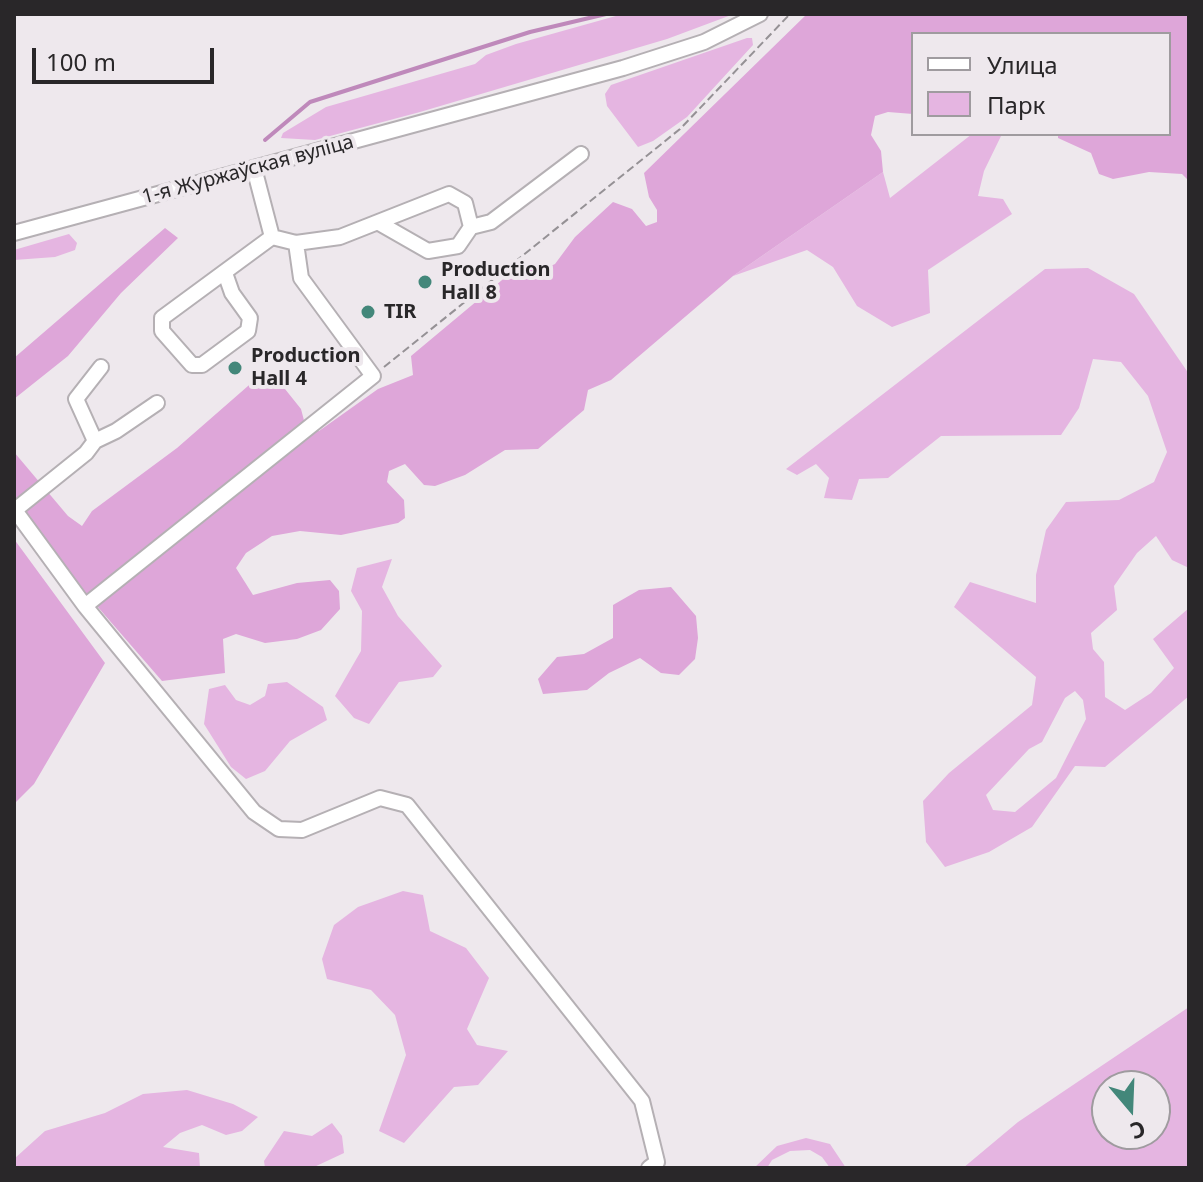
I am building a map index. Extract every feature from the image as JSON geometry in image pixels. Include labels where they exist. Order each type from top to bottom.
[{"type":"street","name":"1-я Журжаўская вуліца","points":[[14,233],[482,108],[704,42],[760,14]]},
{"type":"street","points":[[379,223],[428,251],[458,246],[471,227],[491,222],[581,154]]},
{"type":"street","points":[[254,168],[272,237]]},
{"type":"street","points":[[272,237],[296,243],[340,237],[449,194],[465,203],[471,227]]},
{"type":"street","points":[[225,273],[232,293],[250,318],[248,331],[202,365],[192,365],[162,331],[162,318],[272,237]]},
{"type":"street","points":[[85,606],[373,376],[301,278],[296,243]]},
{"type":"street","points":[[95,441],[76,399],[101,367]]},
{"type":"street","points":[[157,403],[116,431],[95,441],[86,453],[14,510],[85,606],[254,812],[279,829],[302,830],[380,798],[407,805],[642,1101],[657,1162],[649,1168]]},
{"type":"path","points":[[373,376],[680,129],[790,14]]},
{"type":"green space","points":[[623,14],[734,14],[667,39],[420,112],[315,140],[281,138],[283,133],[326,107],[475,64],[486,55],[516,44]]},
{"type":"green space","points":[[752,38],[753,45],[687,117],[653,141],[638,147],[607,106],[605,94],[611,85]]},
{"type":"green space","points":[[969,136],[1001,136],[984,171],[978,196],[1003,199],[1012,214],[928,270],[930,313],[892,327],[857,306],[833,267],[807,250],[733,276],[883,172],[890,198]]},
{"type":"green space","points":[[69,234],[77,243],[75,250],[55,257],[14,260],[14,250]]},
{"type":"green space","points":[[1088,268],[1134,294],[1189,374],[1189,568],[1172,560],[1156,536],[1137,553],[1114,586],[1117,610],[1091,633],[1093,649],[1104,662],[1105,697],[1125,710],[1151,693],[1174,668],[1153,639],[1189,608],[1189,696],[1105,767],[1075,766],[1032,827],[989,852],[945,867],[926,842],[923,801],[949,773],[1032,705],[1036,677],[954,607],[970,582],[1036,603],[1036,575],[1046,530],[1066,502],[1119,500],[1154,482],[1167,452],[1148,396],[1121,362],[1093,359],[1079,408],[1061,435],[941,436],[888,478],[859,479],[852,500],[824,498],[829,478],[816,464],[797,475],[786,469],[1045,269]],"holes":[[[1075,691],[1083,700],[1086,719],[1056,778],[1015,812],[993,810],[986,795],[1029,749],[1042,742],[1065,698]]]},
{"type":"green space","points":[[392,559],[382,587],[398,616],[442,666],[433,677],[399,682],[369,724],[354,718],[335,696],[361,651],[362,611],[351,591],[357,568]]},
{"type":"green space","points":[[287,682],[323,707],[327,720],[290,741],[265,771],[246,779],[231,767],[204,724],[209,689],[225,685],[236,700],[250,705],[265,696],[268,684]]},
{"type":"green space","points":[[403,891],[423,895],[430,931],[466,948],[489,978],[467,1029],[477,1045],[508,1051],[478,1085],[454,1087],[404,1143],[379,1131],[406,1055],[395,1015],[371,990],[327,979],[322,959],[334,925],[358,907]]},
{"type":"green space","points":[[1189,1007],[1189,1168],[963,1168],[1018,1122],[1091,1073],[1091,1150],[1171,1150],[1171,1070],[1095,1070]]},
{"type":"green space","points":[[187,1090],[233,1104],[258,1117],[242,1131],[226,1135],[202,1125],[180,1133],[163,1147],[199,1153],[200,1168],[14,1168],[14,1159],[45,1131],[105,1113],[143,1094]]},
{"type":"green space","points":[[332,1123],[342,1136],[344,1153],[312,1168],[265,1168],[264,1161],[284,1131],[312,1136]]},
{"type":"green space","points":[[806,1138],[830,1144],[846,1168],[830,1168],[822,1157],[810,1150],[790,1151],[772,1160],[767,1168],[754,1168],[777,1146]]},
{"type":"shaded area","points":[[807,14],[1189,14],[1189,181],[1182,174],[1149,172],[1113,179],[1099,174],[1091,153],[1058,138],[1171,136],[1171,32],[911,32],[911,114],[888,112],[875,116],[871,135],[881,151],[883,172],[733,276],[611,380],[588,390],[584,410],[538,449],[505,450],[465,475],[435,486],[424,485],[405,464],[389,471],[387,482],[404,500],[405,518],[398,523],[341,535],[300,531],[272,536],[246,553],[236,568],[253,595],[297,583],[330,580],[339,591],[340,609],[321,630],[297,639],[265,643],[236,634],[223,639],[225,673],[162,681],[90,598],[14,499],[14,452],[68,516],[82,526],[92,511],[177,448],[264,372],[277,379],[301,409],[306,428],[319,431],[378,389],[413,375],[411,356],[514,270],[542,270],[555,264],[575,237],[613,202],[632,209],[646,226],[657,222],[657,210],[649,197],[644,173]]},
{"type":"shaded area","points":[[165,228],[178,238],[121,293],[68,356],[14,399],[14,358]]},
{"type":"shaded area","points":[[14,539],[105,663],[34,784],[14,804]]},
{"type":"shaded area","points":[[671,587],[696,616],[698,638],[695,659],[679,675],[661,673],[640,658],[609,673],[587,690],[543,694],[538,679],[557,657],[584,654],[613,638],[613,605],[639,590]]},
{"type":"waterway","points":[[265,140],[310,102],[530,32],[606,14]]},
{"type":"place","name":"Production Hall 8","points":[[425,282]]},
{"type":"place","name":"TIR","points":[[368,312]]},
{"type":"place","name":"Production Hall 4","points":[[235,368]]}]
